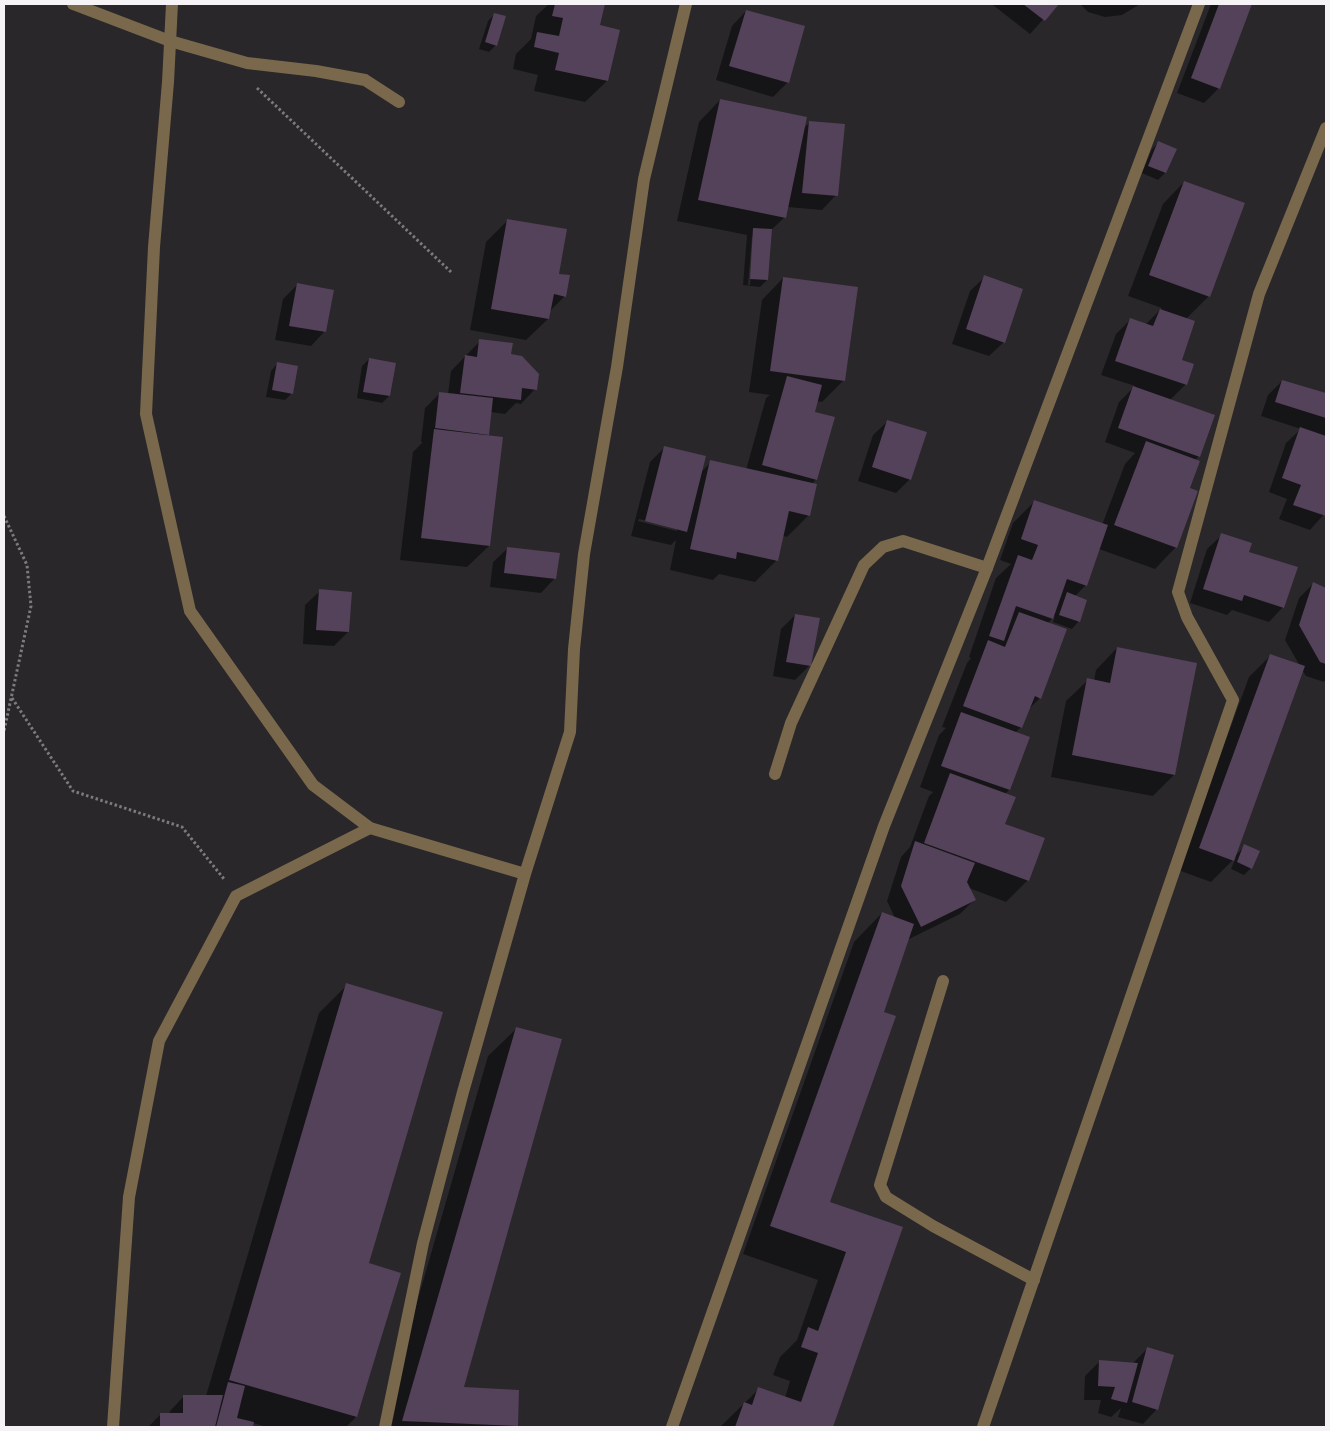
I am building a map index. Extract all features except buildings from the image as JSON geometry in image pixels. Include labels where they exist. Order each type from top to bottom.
[{"type":"street","points":[[73,4],[170,41],[247,63],[316,71],[365,80],[399,102]]},
{"type":"street","points":[[172,4],[154,247],[146,414],[190,611],[314,785],[370,828],[525,874]]},
{"type":"street","points":[[385,1427],[423,1243],[525,874],[570,732],[574,649],[584,554],[617,367],[644,179],[686,4]]},
{"type":"street","points":[[672,1427],[884,826],[987,568],[1199,4]]},
{"type":"street","points":[[983,1427],[1233,700],[1187,617],[1178,592],[1259,294],[1326,128]]},
{"type":"street","points":[[775,774],[792,723],[864,565],[883,547],[903,541],[987,568]]},
{"type":"street","points":[[113,1427],[129,1197],[159,1041],[236,896],[370,828]]},
{"type":"street","points":[[943,981],[880,1185],[886,1197],[925,1221],[1034,1280]]},
{"type":"path","points":[[254,86],[451,272]]},
{"type":"path","points":[[4,516],[27,564],[31,606],[4,731]]},
{"type":"path","points":[[12,698],[73,792],[182,827],[236,896]]}]
